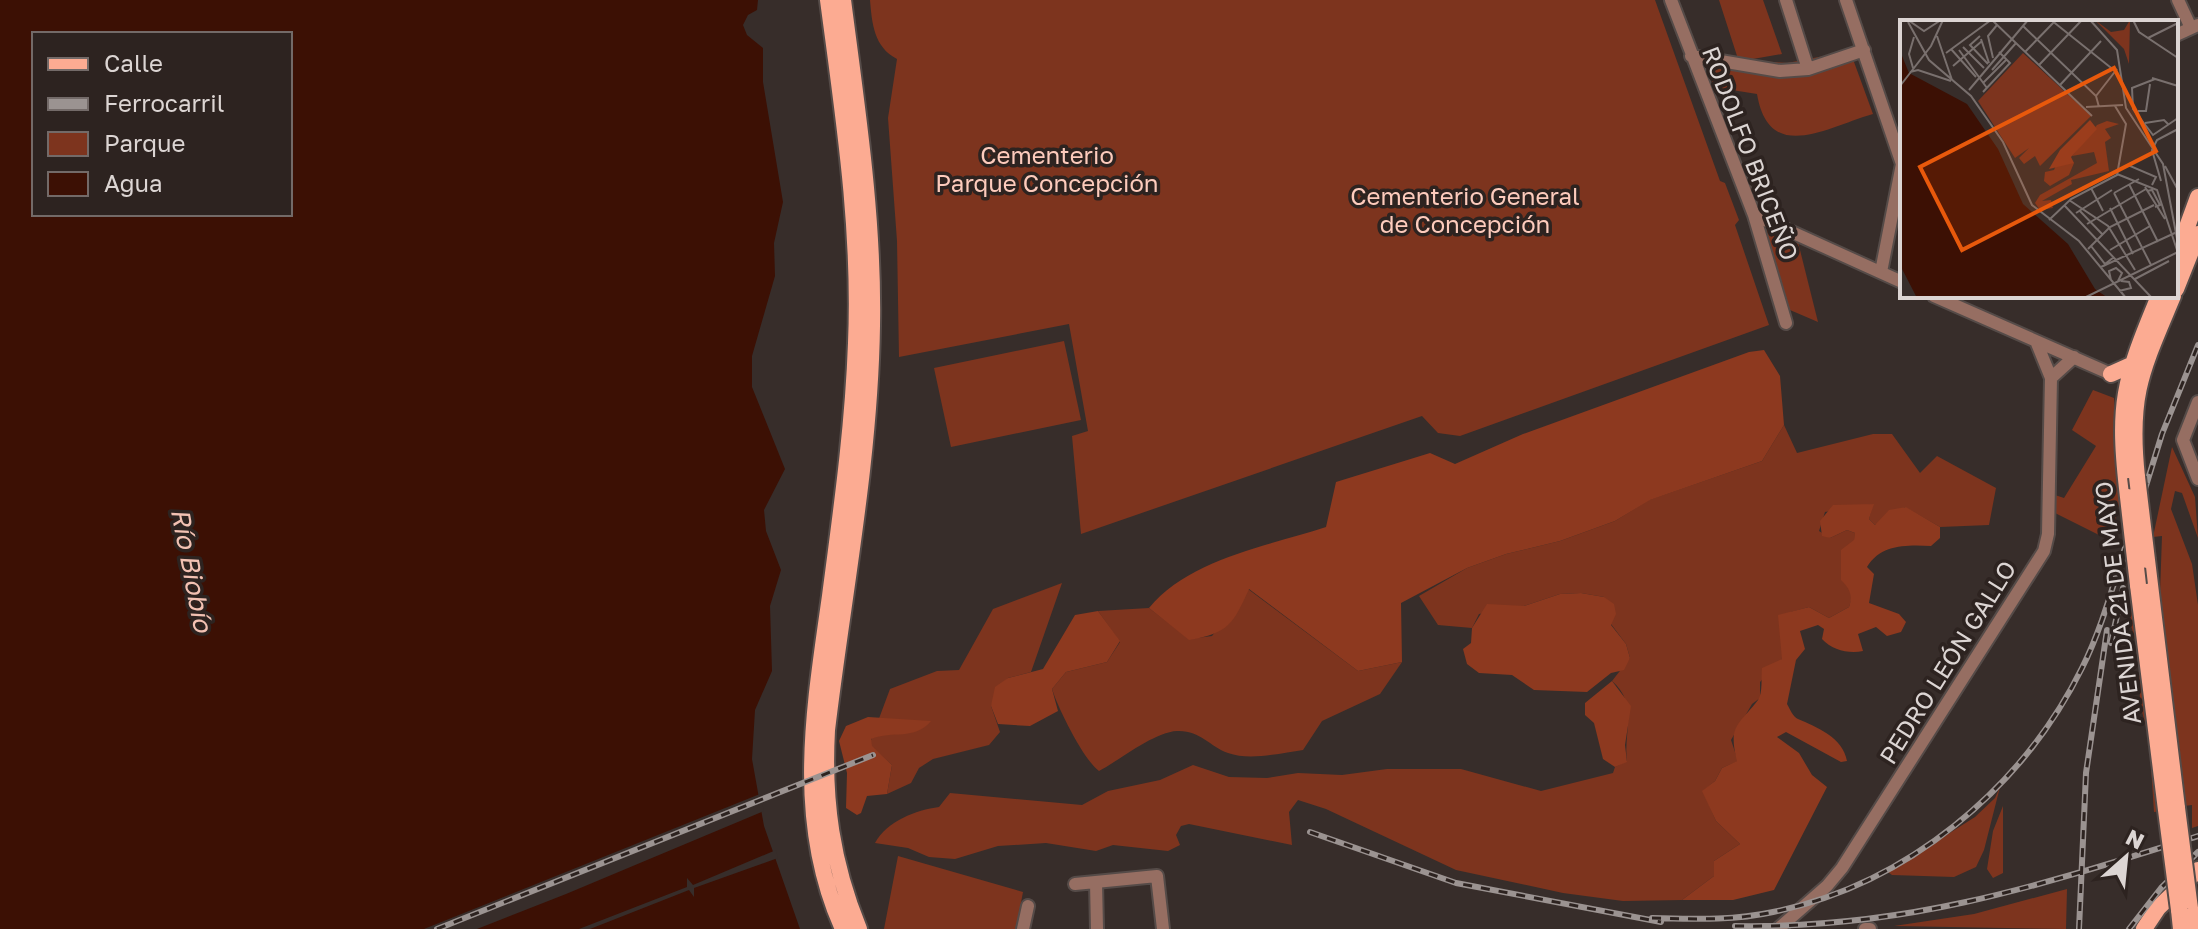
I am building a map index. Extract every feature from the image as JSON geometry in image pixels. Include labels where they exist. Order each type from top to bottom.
[{"type":"main road","points":[[828,0],[854,215],[857,342],[848,456],[813,722],[810,775],[818,854],[843,929]]},
{"type":"main road","points":[[843,0],[866,184],[872,327],[865,434],[827,730],[825,778],[832,846],[859,929]]},
{"type":"main road","points":[[2178,252],[2198,197]]},
{"type":"main road","points":[[2178,284],[2198,234]]},
{"type":"main road","name":"AVENIDA 21 DE MAYO","points":[[2158,298],[2131,365],[2124,389],[2121,424],[2138,585],[2172,809]]},
{"type":"main road","name":"AVENIDA 21 DE MAYO","points":[[2172,298],[2135,397],[2133,426],[2184,906]]},
{"type":"main road","points":[[2124,389],[2111,374],[2131,365]]},
{"type":"main road","points":[[2144,929],[2163,902],[2195,875]]},
{"type":"main road","points":[[2181,929],[2184,906]]},
{"type":"main road","points":[[2184,906],[2193,929]]},
{"type":"street","name":"RODOLFO BRICEÑO","points":[[1671,0],[1754,215],[1786,323]]},
{"type":"street","points":[[1786,0],[1808,69]]},
{"type":"street","points":[[1846,0],[1900,158]]},
{"type":"street","points":[[2178,0],[2195,27]]},
{"type":"street","points":[[1691,56],[1780,71],[1808,69],[1864,50]]},
{"type":"street","points":[[1881,272],[1900,174]]},
{"type":"street","points":[[1754,215],[1900,281]]},
{"type":"street","points":[[1939,298],[2111,374]]},
{"type":"street","name":"PEDRO LEÓN GALLO","points":[[1778,929],[1827,886],[1842,868],[2044,551],[2048,534],[2051,378],[2036,341]]},
{"type":"street","points":[[2051,378],[2074,357]]},
{"type":"street","points":[[2197,405],[2183,440],[2198,479]]},
{"type":"street","points":[[1075,884],[1159,877],[1163,929]]},
{"type":"street","points":[[1096,882],[1097,929]]},
{"type":"street","points":[[1023,929],[1028,906]]},
{"type":"green space","points":[[870,0],[1655,0],[1720,181],[1725,183],[1739,220],[1735,225],[1769,325],[1460,436],[1438,433],[1422,416],[1081,534],[1072,436],[1088,431],[1069,324],[899,357],[897,241],[888,118],[897,59],[879,41],[873,26]]},
{"type":"green space","points":[[1719,0],[1763,0],[1782,54],[1747,60],[1787,63],[1850,51],[1873,114],[1802,136],[1786,135],[1773,129],[1763,116],[1757,94],[1713,87],[1708,53],[1738,59]]},
{"type":"green space","points":[[1767,229],[1798,242],[1818,322],[1783,307],[1770,263]]},
{"type":"green space","points":[[1064,341],[1081,420],[951,447],[934,368]]},
{"type":"green space","points":[[2093,390],[2114,398],[2120,498],[2111,541],[2055,513],[2055,495],[2064,498],[2096,446],[2072,430]]},
{"type":"green space","points":[[1784,425],[1797,453],[1873,434],[1892,434],[1920,473],[1937,456],[1996,488],[1989,525],[1940,527],[1905,507],[1875,525],[1869,519],[1873,504],[1825,512],[1819,531],[1830,538],[1847,530],[1855,533],[1849,607],[1829,618],[1809,607],[1791,612],[1782,659],[1760,682],[1760,698],[1752,704],[1731,740],[1738,761],[1722,768],[1715,781],[1703,791],[1716,821],[1740,844],[1714,861],[1714,876],[1682,900],[1623,901],[1563,893],[1456,870],[1326,809],[1298,800],[1289,812],[1292,845],[1189,824],[1181,826],[1176,835],[1180,845],[1168,851],[1113,845],[1096,851],[1046,843],[998,846],[955,859],[929,857],[908,848],[875,843],[894,823],[912,814],[939,807],[950,793],[1082,805],[1108,791],[1160,780],[1193,765],[1229,777],[1267,778],[1298,773],[1342,775],[1387,769],[1461,769],[1541,791],[1613,773],[1615,767],[1627,761],[1628,709],[1620,690],[1612,681],[1630,658],[1626,644],[1611,624],[1604,597],[1581,593],[1560,594],[1524,606],[1479,614],[1472,628],[1438,625],[1419,596],[1467,568],[1506,554],[1560,541],[1615,521],[1649,500],[1762,461]]},
{"type":"green space","points":[[2172,447],[2195,497],[2198,538],[2182,493],[2175,491],[2171,509],[2192,564],[2198,605],[2198,826],[2192,828],[2192,805],[2184,806],[2160,593],[2162,536],[2153,537]]},
{"type":"green space","points":[[1062,583],[1031,672],[1008,678],[991,706],[1000,732],[989,745],[933,759],[919,768],[911,783],[887,794],[892,765],[871,746],[871,740],[890,689],[937,671],[959,670],[993,609]]},
{"type":"green space","points":[[1248,589],[1358,671],[1402,662],[1380,694],[1322,721],[1303,750],[1266,756],[1237,755],[1221,750],[1192,733],[1177,731],[1148,741],[1099,771],[1079,745],[1052,689],[1066,672],[1107,662],[1120,642],[1098,611],[1149,608],[1189,639],[1212,636]]},
{"type":"green space","points":[[2134,595],[2162,811],[2154,812],[2149,738],[2140,704],[2139,653],[2130,622]]},
{"type":"green space","points":[[2000,787],[1984,850],[1976,867],[1954,877],[1892,875],[1888,872],[1975,817],[1995,798]]},
{"type":"green space","points":[[2003,806],[2003,873],[1993,878],[1987,869],[1993,831]]},
{"type":"green space","points":[[898,856],[1023,892],[1016,929],[884,929]]},
{"type":"green space","points":[[2067,889],[2066,929],[1894,926],[1974,914]]},
{"type":"shaded area","points":[[1764,350],[1780,376],[1784,425],[1762,461],[1650,500],[1615,521],[1560,541],[1506,554],[1467,568],[1401,603],[1402,662],[1358,671],[1249,589],[1228,625],[1213,634],[1189,640],[1149,608],[1185,577],[1207,566],[1326,527],[1336,482],[1430,453],[1455,464],[1523,434],[1749,352]]},
{"type":"shaded area","points":[[1874,504],[1869,519],[1875,525],[1889,510],[1906,507],[1940,527],[1940,538],[1931,546],[1904,546],[1887,550],[1867,567],[1874,574],[1869,603],[1899,614],[1906,622],[1901,632],[1887,636],[1876,627],[1858,634],[1863,651],[1852,652],[1826,643],[1822,639],[1824,629],[1818,625],[1800,631],[1805,649],[1796,660],[1787,704],[1796,718],[1834,739],[1847,761],[1841,762],[1786,732],[1777,737],[1799,753],[1812,775],[1827,787],[1774,890],[1733,900],[1682,900],[1714,876],[1714,861],[1740,844],[1716,821],[1702,791],[1715,781],[1722,768],[1737,761],[1734,733],[1760,697],[1762,668],[1782,659],[1778,615],[1809,607],[1829,618],[1849,607],[1850,592],[1841,580],[1841,550],[1854,540],[1855,533],[1847,530],[1830,538],[1822,536],[1820,521],[1833,505]]},
{"type":"shaded area","points":[[1581,593],[1604,597],[1614,604],[1616,614],[1611,625],[1626,644],[1630,658],[1624,670],[1611,673],[1587,692],[1534,690],[1512,675],[1479,673],[1467,664],[1463,649],[1471,643],[1472,628],[1487,604],[1524,606],[1560,594]]},
{"type":"shaded area","points":[[1098,611],[1120,641],[1107,662],[1066,672],[1052,689],[1058,711],[1030,726],[998,724],[991,706],[995,687],[1008,678],[1043,669],[1075,615]]},
{"type":"shaded area","points":[[1612,681],[1631,706],[1625,745],[1627,762],[1615,767],[1603,759],[1594,723],[1585,715],[1585,703]]},
{"type":"shaded area","points":[[868,717],[931,721],[918,731],[871,739],[872,746],[892,765],[887,794],[867,796],[861,813],[857,815],[846,808],[847,773],[839,741],[846,726]]},
{"type":"water","name":"Río Biobío","points":[[0,0],[758,0],[757,10],[748,15],[743,25],[747,35],[763,48],[763,82],[783,202],[774,243],[775,276],[752,356],[752,387],[785,469],[764,510],[766,531],[781,570],[770,606],[772,671],[755,710],[752,759],[764,826],[800,929],[0,929]]},
{"type":"pier","points":[[760,794],[764,811],[566,894],[477,929],[424,929]]},
{"type":"pier","points":[[776,850],[778,858],[694,888],[694,897],[689,890],[590,929],[579,929],[687,887],[687,878],[693,885]]},
{"type":"railway","points":[[2123,560],[2162,434],[2198,345]]},
{"type":"railway","points":[[1652,918],[1743,917],[1822,899],[1869,880],[1913,855],[1955,825],[1993,791],[2027,753],[2057,712],[2095,639],[2125,548]]},
{"type":"railway","points":[[2111,643],[2123,588]]},
{"type":"railway","points":[[2079,929],[2086,773],[2107,630]]},
{"type":"railway","points":[[437,929],[873,755]]},
{"type":"railway","points":[[1310,832],[1456,883],[1661,922]]},
{"type":"railway","points":[[1735,926],[1798,925],[1915,912],[2027,887],[2198,836]]},
{"type":"railway","points":[[2129,929],[2161,888],[2198,852]]},
{"type":"park label","name":"Cementerio Parque Concepción","points":[[1047,168]]},
{"type":"park label","name":"Cementerio General de Concepción","points":[[1465,209]]}]
